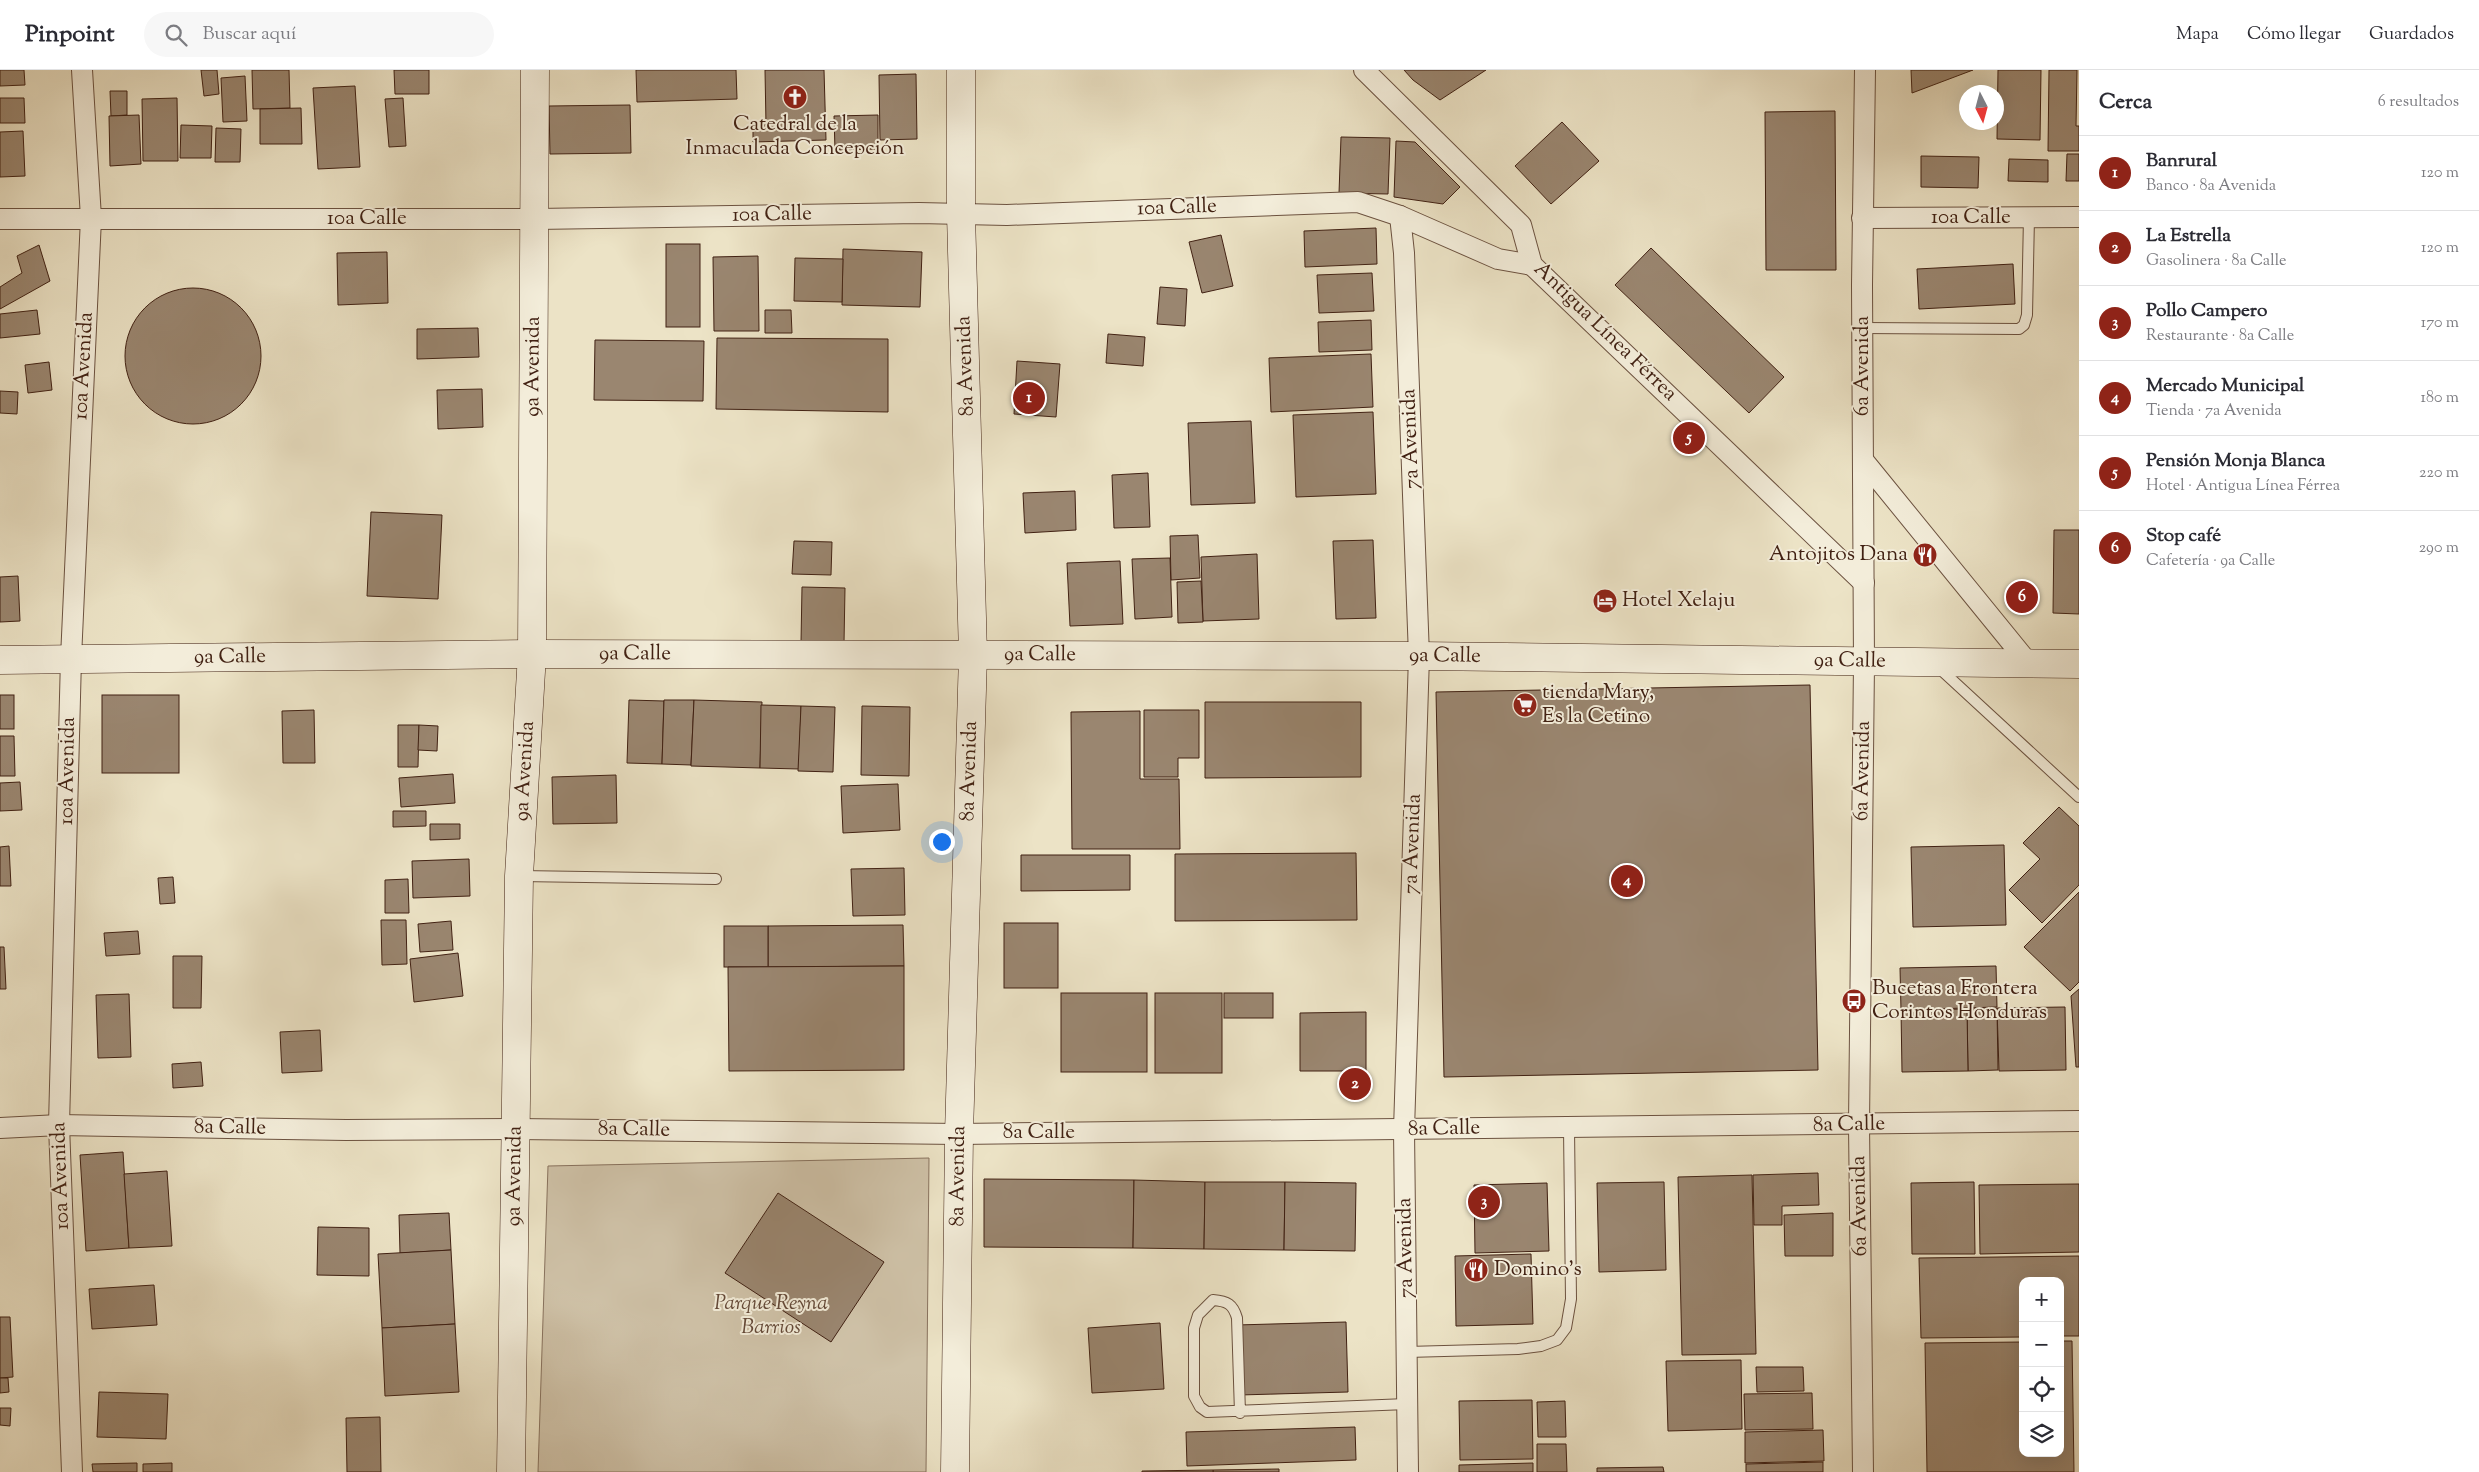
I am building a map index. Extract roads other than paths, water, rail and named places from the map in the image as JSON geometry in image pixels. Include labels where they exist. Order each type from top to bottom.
[{"type":"street","name":"10a Avenida","points":[[72,1472],[59,1125],[70,658],[91,218],[82,70]]},
{"type":"street","name":"9a Avenida","points":[[511,1472],[519,876],[532,654],[536,219],[535,70]]},
{"type":"street","name":"8a Avenida","points":[[956,1472],[959,1134],[973,655],[961,214],[961,70]]},
{"type":"street","name":"Antigua Línea Férrea","points":[[1364,70],[1521,224],[1532,265],[1864,583]]},
{"type":"street","name":"6a Avenida","points":[[1863,1472],[1859,1124],[1864,662],[1862,218],[1865,70]]},
{"type":"street","name":"10a Calle","points":[[0,219],[536,219],[919,213],[1007,215],[1358,202],[1400,216],[1498,259],[1532,265]]},
{"type":"street","name":"7a Avenida","points":[[1400,216],[1404,253],[1419,656],[1404,1130],[1408,1472]]},
{"type":"street","name":"10a Calle","points":[[1862,218],[2079,217]]},
{"type":"street","points":[[1863,460],[2029,664]]},
{"type":"street","name":"9a Calle","points":[[0,660],[532,654],[1419,656],[2079,664]]},
{"type":"street","name":"8a Calle","points":[[0,1128],[59,1125],[346,1130],[516,1129],[959,1134],[2079,1121]]},
{"type":"lane","points":[[1862,328],[2018,329],[2024,325],[2027,315],[2028,217]]},
{"type":"lane","points":[[1934,663],[2079,797]]},
{"type":"lane","points":[[519,876],[716,879]]},
{"type":"lane","points":[[1407,1352],[1518,1349],[1541,1346],[1557,1340],[1566,1328],[1571,1299],[1569,1128]]},
{"type":"lane","points":[[1240,1412],[1237,1318],[1234,1308],[1225,1300],[1213,1300],[1198,1316],[1194,1328],[1194,1396],[1200,1407],[1207,1412],[1240,1412],[1407,1404]]},
{"type":"place","name":"Catedral de la Inmaculada Concepción","points":[[795,97]]},
{"type":"place","name":"Banrural","points":[[1029,398]]},
{"type":"place","name":"Pensión Monja Blanca","points":[[1689,438]]},
{"type":"place","name":"Antojitos Dana","points":[[1925,555]]},
{"type":"place","name":"Stop café","points":[[2022,597]]},
{"type":"place","name":"Hotel Xelaju","points":[[1605,601]]},
{"type":"place","name":"tienda Mary, Es la Cetino","points":[[1525,705]]},
{"type":"place","name":"Mercado Municipal","points":[[1627,881]]},
{"type":"place","name":"Bucetas a Frontera Corintos Honduras","points":[[1854,1001]]},
{"type":"place","name":"La Estrella","points":[[1355,1084]]},
{"type":"place","name":"Pollo Campero","points":[[1484,1202]]},
{"type":"place","name":"Domino's","points":[[1476,1270]]},
{"type":"park label","name":"Parque Reyna Barrios","points":[[771,1316]]}]
